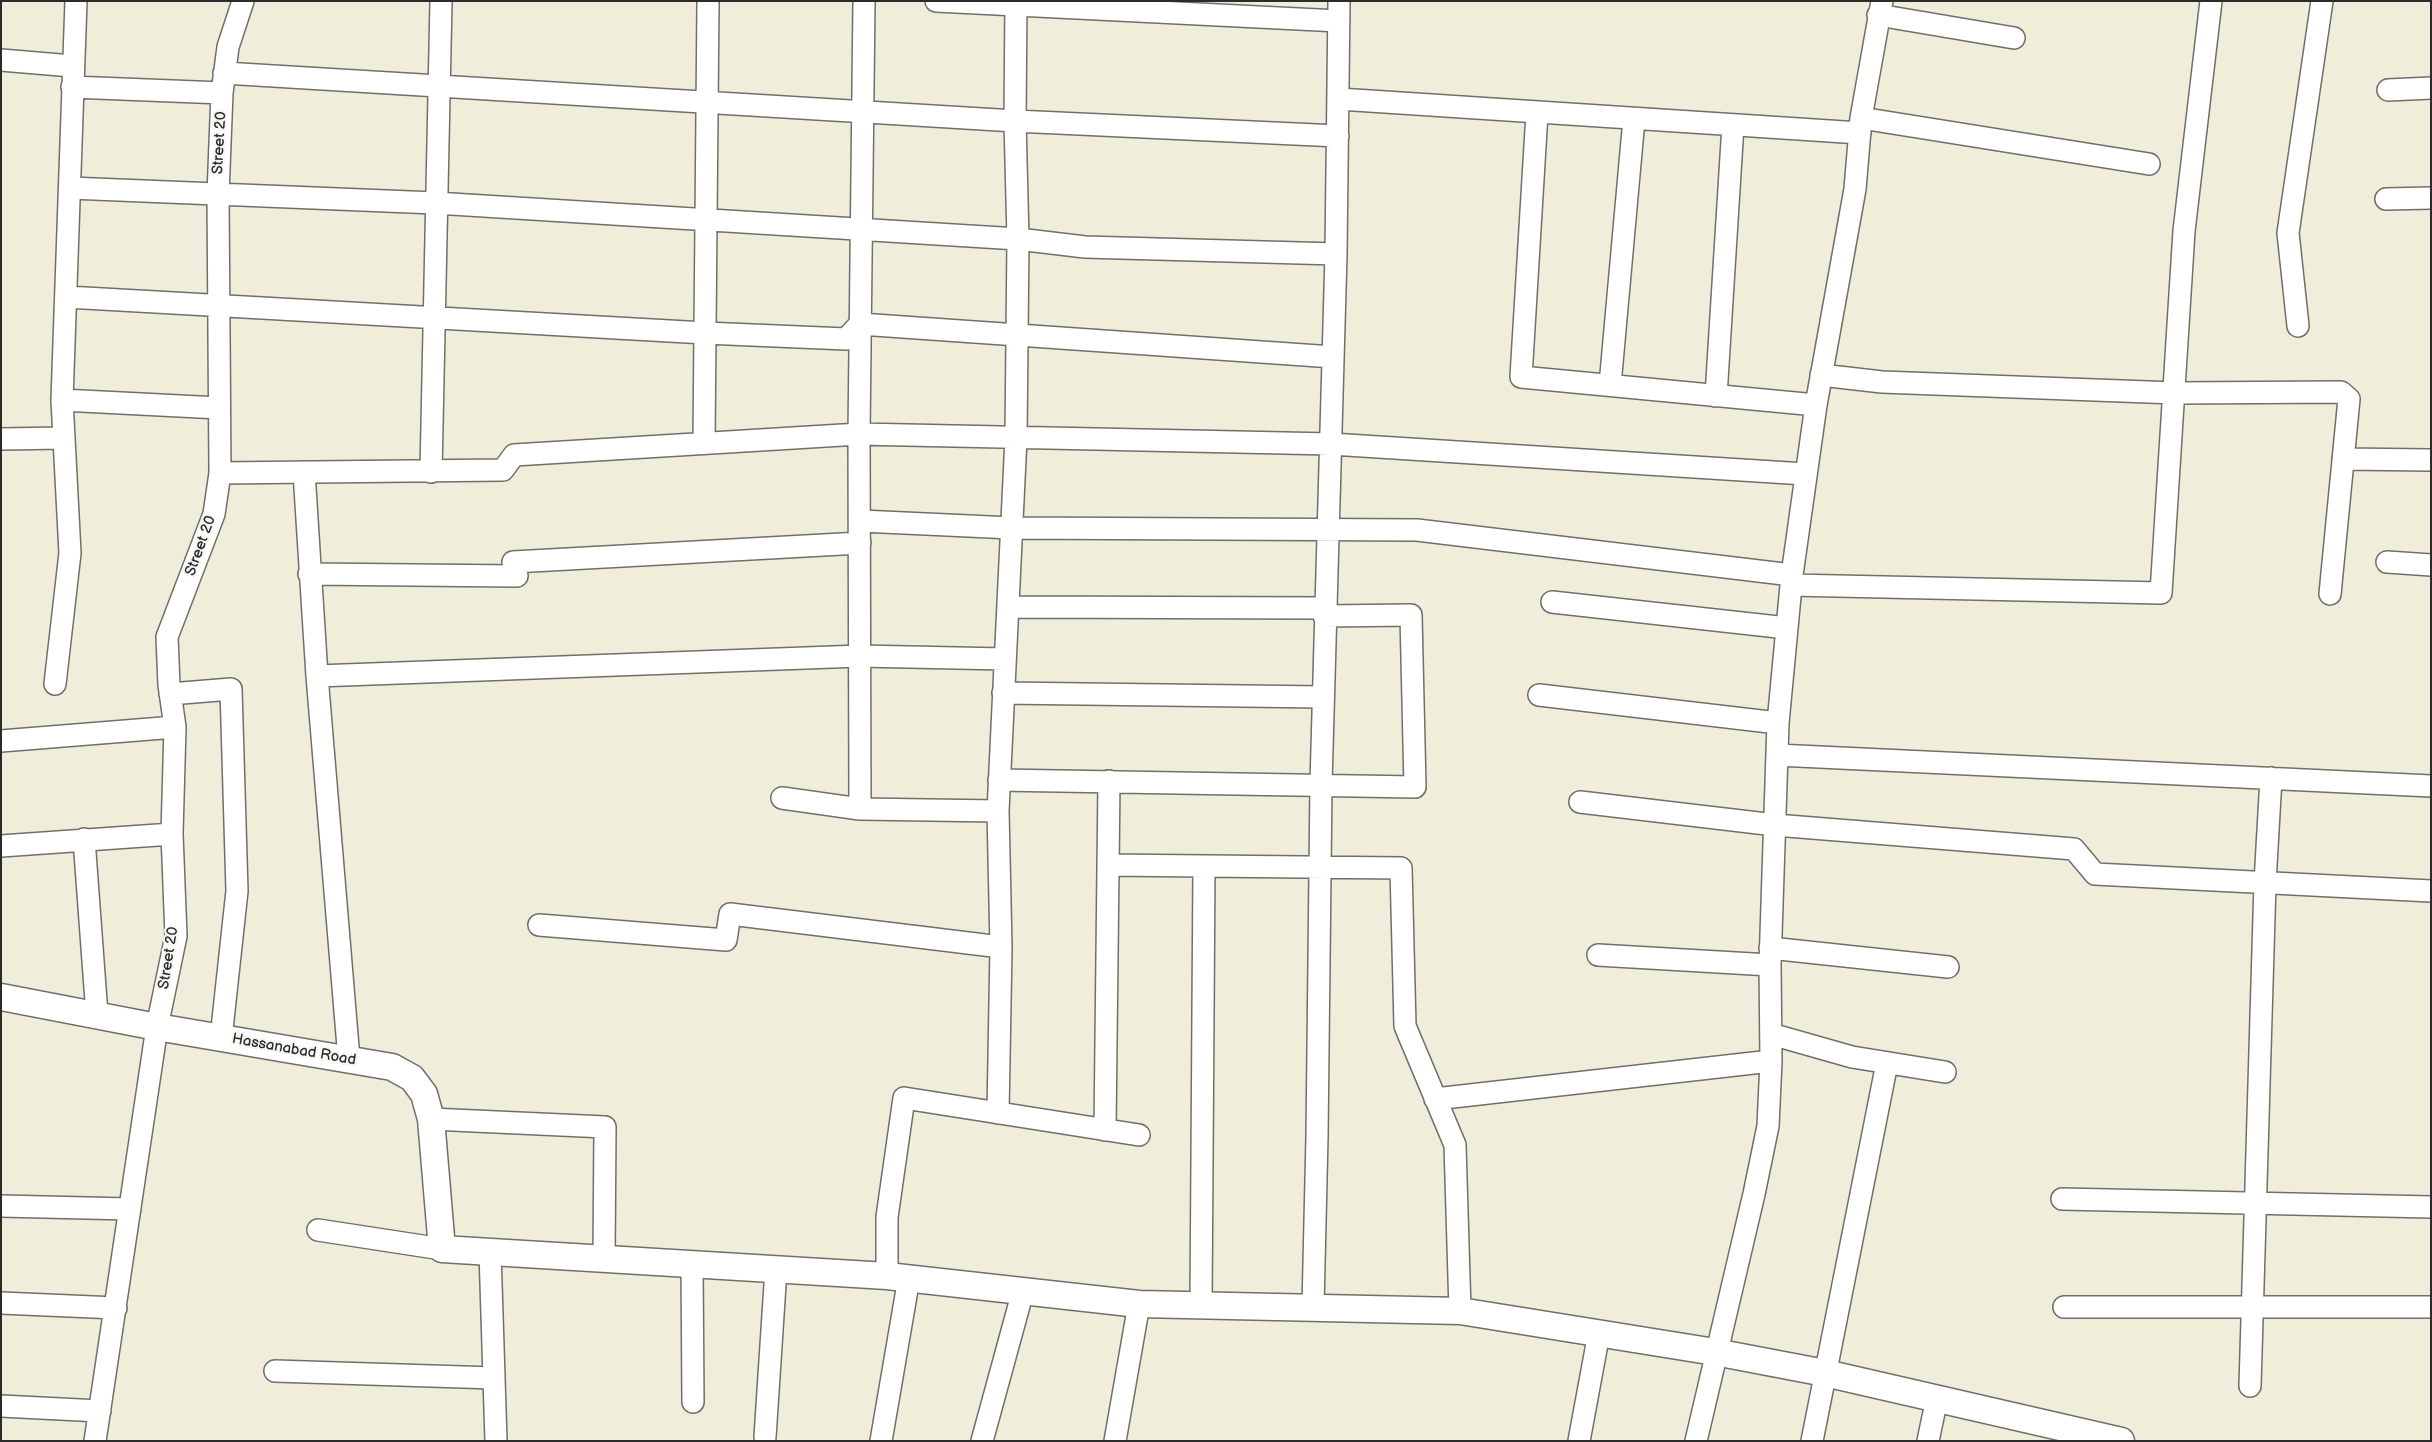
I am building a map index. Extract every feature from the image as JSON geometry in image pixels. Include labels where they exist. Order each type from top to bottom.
[{"type":"street","points":[[55,684],[70,553],[62,400],[67,297],[72,66],[76,1]]},
{"type":"street","name":"Street 20","points":[[95,1441],[157,1027],[176,936],[172,834],[175,727],[170,694],[167,638],[214,514],[220,473],[218,194],[223,83],[228,47],[243,1]]},
{"type":"street","points":[[432,472],[433,316],[441,1]]},
{"type":"street","points":[[704,442],[708,1]]},
{"type":"street","points":[[860,809],[861,521],[859,434],[864,1]]},
{"type":"street","points":[[936,1],[1339,11],[1336,254],[1331,444],[1326,529],[1313,1306]]},
{"type":"street","points":[[861,521],[1012,528],[1417,530],[1792,580],[2161,593],[2184,231],[2211,1]]},
{"type":"street","points":[[2298,326],[2288,233],[2322,1]]},
{"type":"street","points":[[998,1113],[1001,947],[998,811],[1016,438],[1018,239],[1015,121],[1016,3]]},
{"type":"street","points":[[1696,1441],[1715,1352],[1754,1194],[1768,1126],[1771,1061],[1770,956],[1778,723],[1787,628],[1805,474],[1855,189],[1860,126],[1880,8],[2014,38]]},
{"type":"street","points":[[1,60],[72,66]]},
{"type":"street","points":[[72,87],[223,83],[438,87],[1015,121],[1338,136]]},
{"type":"street","points":[[2388,90],[2431,88]]},
{"type":"street","points":[[1339,99],[1733,125],[1860,126],[2149,164]]},
{"type":"street","points":[[1537,113],[1521,377],[1816,405]]},
{"type":"street","points":[[1610,386],[1634,119]]},
{"type":"street","points":[[1716,396],[1733,125]]},
{"type":"street","points":[[70,188],[436,203],[1018,239],[1086,247],[1336,254]]},
{"type":"street","points":[[2386,200],[2431,198]]},
{"type":"street","points":[[67,297],[433,316],[705,333],[846,339],[860,324]]},
{"type":"street","points":[[860,324],[1333,357]]},
{"type":"street","points":[[1821,375],[1882,382],[2175,393],[2341,392],[2349,398],[2330,594]]},
{"type":"street","points":[[62,400],[219,408]]},
{"type":"street","points":[[220,473],[504,470],[514,455],[859,434],[1331,444],[1805,474]]},
{"type":"street","points":[[1,439],[63,438]]},
{"type":"street","points":[[2343,459],[2431,460]]},
{"type":"street","points":[[304,472],[317,676],[349,1060]]},
{"type":"street","points":[[310,574],[517,576],[513,562],[860,543]]},
{"type":"street","points":[[2387,562],[2431,565]]},
{"type":"street","points":[[1552,602],[1787,628]]},
{"type":"street","points":[[999,780],[1415,787],[1411,615],[1008,607]]},
{"type":"street","points":[[317,676],[860,656],[1005,659]]},
{"type":"street","points":[[170,694],[231,689],[237,891],[221,1038]]},
{"type":"street","points":[[1003,693],[1323,696]]},
{"type":"street","points":[[1539,695],[1778,723]]},
{"type":"street","points":[[1,742],[175,727]]},
{"type":"street","points":[[1777,754],[2431,786]]},
{"type":"street","points":[[2250,1386],[2265,882],[2270,778]]},
{"type":"street","points":[[1105,1130],[1109,781]]},
{"type":"street","points":[[782,798],[860,809],[998,811]]},
{"type":"street","points":[[1580,802],[1775,825],[2074,849],[2096,874],[2431,891]]},
{"type":"street","points":[[1,846],[172,834]]},
{"type":"street","points":[[84,839],[96,1015]]},
{"type":"street","points":[[1108,865],[1401,868],[1404,1026],[1454,1145],[1460,1311]]},
{"type":"street","points":[[1201,1305],[1204,866]]},
{"type":"street","points":[[539,925],[726,940],[730,914],[1001,947]]},
{"type":"street","points":[[1598,955],[1770,956],[1948,967]]},
{"type":"street","name":"Hassanabad Road","points":[[1,997],[157,1027],[392,1067],[412,1078],[424,1094],[431,1119],[442,1249]]},
{"type":"street","points":[[1771,1034],[1852,1057],[1945,1072]]},
{"type":"street","points":[[1435,1099],[1771,1061]]},
{"type":"street","points":[[1812,1441],[1887,1063]]},
{"type":"street","points":[[881,1441],[898,1277],[887,1217],[904,1098],[1140,1135]]},
{"type":"street","points":[[431,1119],[605,1127],[604,1258]]},
{"type":"street","points":[[2062,1199],[2431,1207]]},
{"type":"street","points":[[1,1206],[130,1209]]},
{"type":"street","points":[[318,1230],[442,1249],[898,1277],[1139,1304],[1313,1306],[1460,1311],[1715,1352],[1937,1398],[2121,1441]]},
{"type":"street","points":[[490,1252],[496,1441]]},
{"type":"street","points":[[692,1264],[693,1402]]},
{"type":"street","points":[[764,1437],[776,1269]]},
{"type":"street","points":[[982,1441],[1023,1291]]},
{"type":"street","points":[[1,1303],[116,1308]]},
{"type":"street","points":[[1115,1441],[1139,1304]]},
{"type":"street","points":[[2064,1307],[2431,1306]]},
{"type":"street","points":[[1579,1441],[1599,1332]]},
{"type":"street","points":[[275,1371],[494,1378]]},
{"type":"street","points":[[1928,1441],[1937,1398]]},
{"type":"street","points":[[1,1406],[100,1411]]}]
